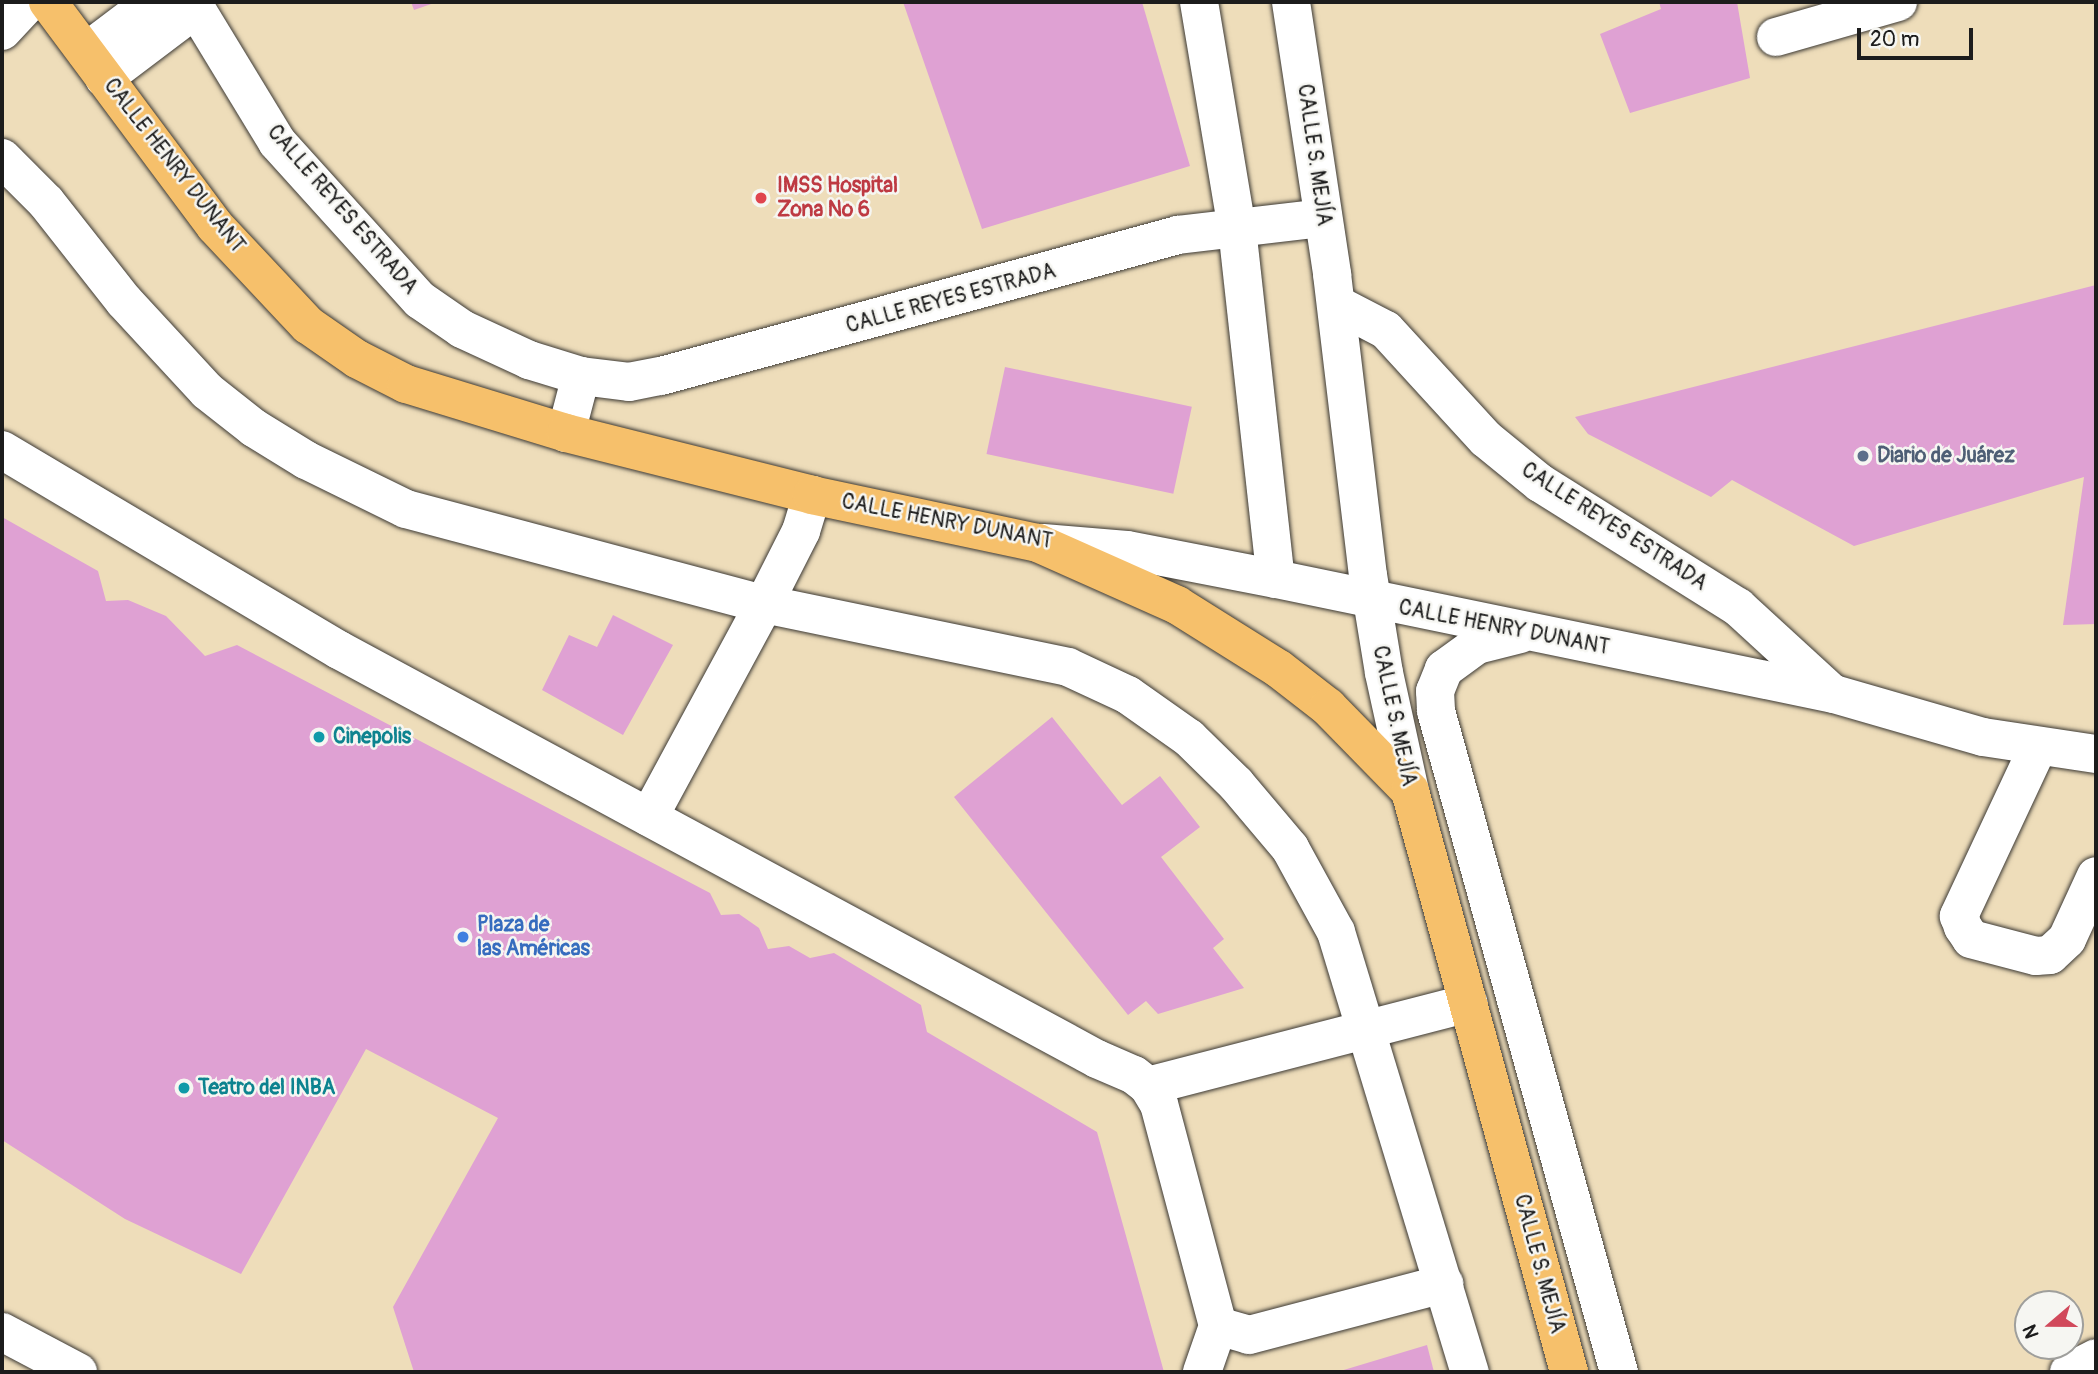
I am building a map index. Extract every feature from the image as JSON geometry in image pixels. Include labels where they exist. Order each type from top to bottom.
[{"type":"main road","name":"CALLE HENRY DUNANT","points":[[48,2],[215,226],[308,325],[357,359],[405,384],[566,433],[813,495],[1038,543]]},
{"type":"main road","points":[[1038,543],[1177,605],[1279,669],[1328,706],[1410,791]]},
{"type":"main road","name":"CALLE S. MEJÍA","points":[[1410,791],[1569,1372]]},
{"type":"street","points":[[2,31],[29,2]]},
{"type":"street","points":[[95,65],[152,2]]},
{"type":"street","points":[[1199,2],[1237,228],[1276,579]]},
{"type":"street","name":"CALLE S. MEJÍA","points":[[1292,2],[1336,304],[1372,601],[1410,791]]},
{"type":"street","points":[[1776,37],[1898,2]]},
{"type":"street","points":[[95,65],[194,5]]},
{"type":"street","name":"CALLE REYES ESTRADA","points":[[194,5],[277,142],[420,300],[462,329],[529,360],[581,376],[629,382],[661,376],[1178,235],[1323,218]]},
{"type":"street","points":[[2,158],[46,202],[124,301],[208,391],[254,428],[306,460],[406,509],[764,604],[1068,667],[1128,695],[1179,731],[1237,784],[1290,848],[1336,932],[1368,1027],[1469,1372]]},
{"type":"street","name":"CALLE REYES ESTRADA","points":[[1336,304],[1386,330],[1486,439],[1540,483],[1738,607],[1834,694]]},
{"type":"street","points":[[566,433],[581,376]]},
{"type":"street","points":[[2,450],[339,650],[1148,1086],[1158,1104],[1218,1326],[1202,1372]]},
{"type":"street","points":[[649,817],[764,604],[801,531],[813,495]]},
{"type":"street","name":"CALLE HENRY DUNANT","points":[[1038,543],[1127,550],[1276,579],[1372,601],[1834,694],[1983,737],[2096,754]]},
{"type":"street","points":[[1529,632],[1461,653],[1444,669],[1435,691],[1436,711],[1619,1372]]},
{"type":"street","points":[[2038,747],[1959,916],[1963,927],[1971,939],[2036,956],[2050,954],[2067,939],[2096,876]]},
{"type":"street","points":[[1148,1086],[1468,1003]]},
{"type":"street","points":[[1218,1326],[1249,1335],[1444,1284]]},
{"type":"street","points":[[2,1332],[78,1372]]},
{"type":"street","points":[[2068,1372],[2096,1358]]},
{"type":"building","points":[[411,2],[437,2],[414,10]]},
{"type":"building","points":[[903,2],[1142,2],[1190,166],[982,229]]},
{"type":"building","points":[[1659,2],[1737,2],[1750,78],[1630,113],[1600,34],[1661,9]]},
{"type":"building","name":"Diario de Juárez","points":[[2096,285],[2096,624],[2063,625],[2084,477],[1854,546],[1732,480],[1711,497],[1588,434],[1575,417]]},
{"type":"building","points":[[1005,367],[1192,407],[1173,494],[986,454]]},
{"type":"building","name":"Plaza de las Américas","points":[[2,517],[98,571],[106,601],[128,600],[166,616],[205,656],[237,645],[710,893],[721,915],[739,914],[759,928],[768,949],[789,946],[810,958],[834,953],[921,1005],[927,1032],[1097,1132],[1164,1372],[414,1372],[393,1307],[498,1118],[366,1049],[241,1274],[125,1219],[2,1140]]},
{"type":"building","points":[[613,615],[673,645],[623,735],[542,690],[569,635],[597,647]]},
{"type":"building","points":[[1052,717],[1122,805],[1160,776],[1200,827],[1161,857],[1224,939],[1213,948],[1244,988],[1158,1014],[1146,1001],[1128,1015],[954,797]]},
{"type":"building","points":[[1427,1345],[1434,1372],[1337,1372]]},
{"type":"place","name":"IMSS Hospital Zona No 6","points":[[761,198]]},
{"type":"place","name":"Diario de Juárez","points":[[1863,456]]},
{"type":"place","name":"Cinepolis","points":[[319,737]]},
{"type":"place","name":"Plaza de las Américas","points":[[463,937]]},
{"type":"place","name":"Teatro del INBA","points":[[184,1088]]}]
